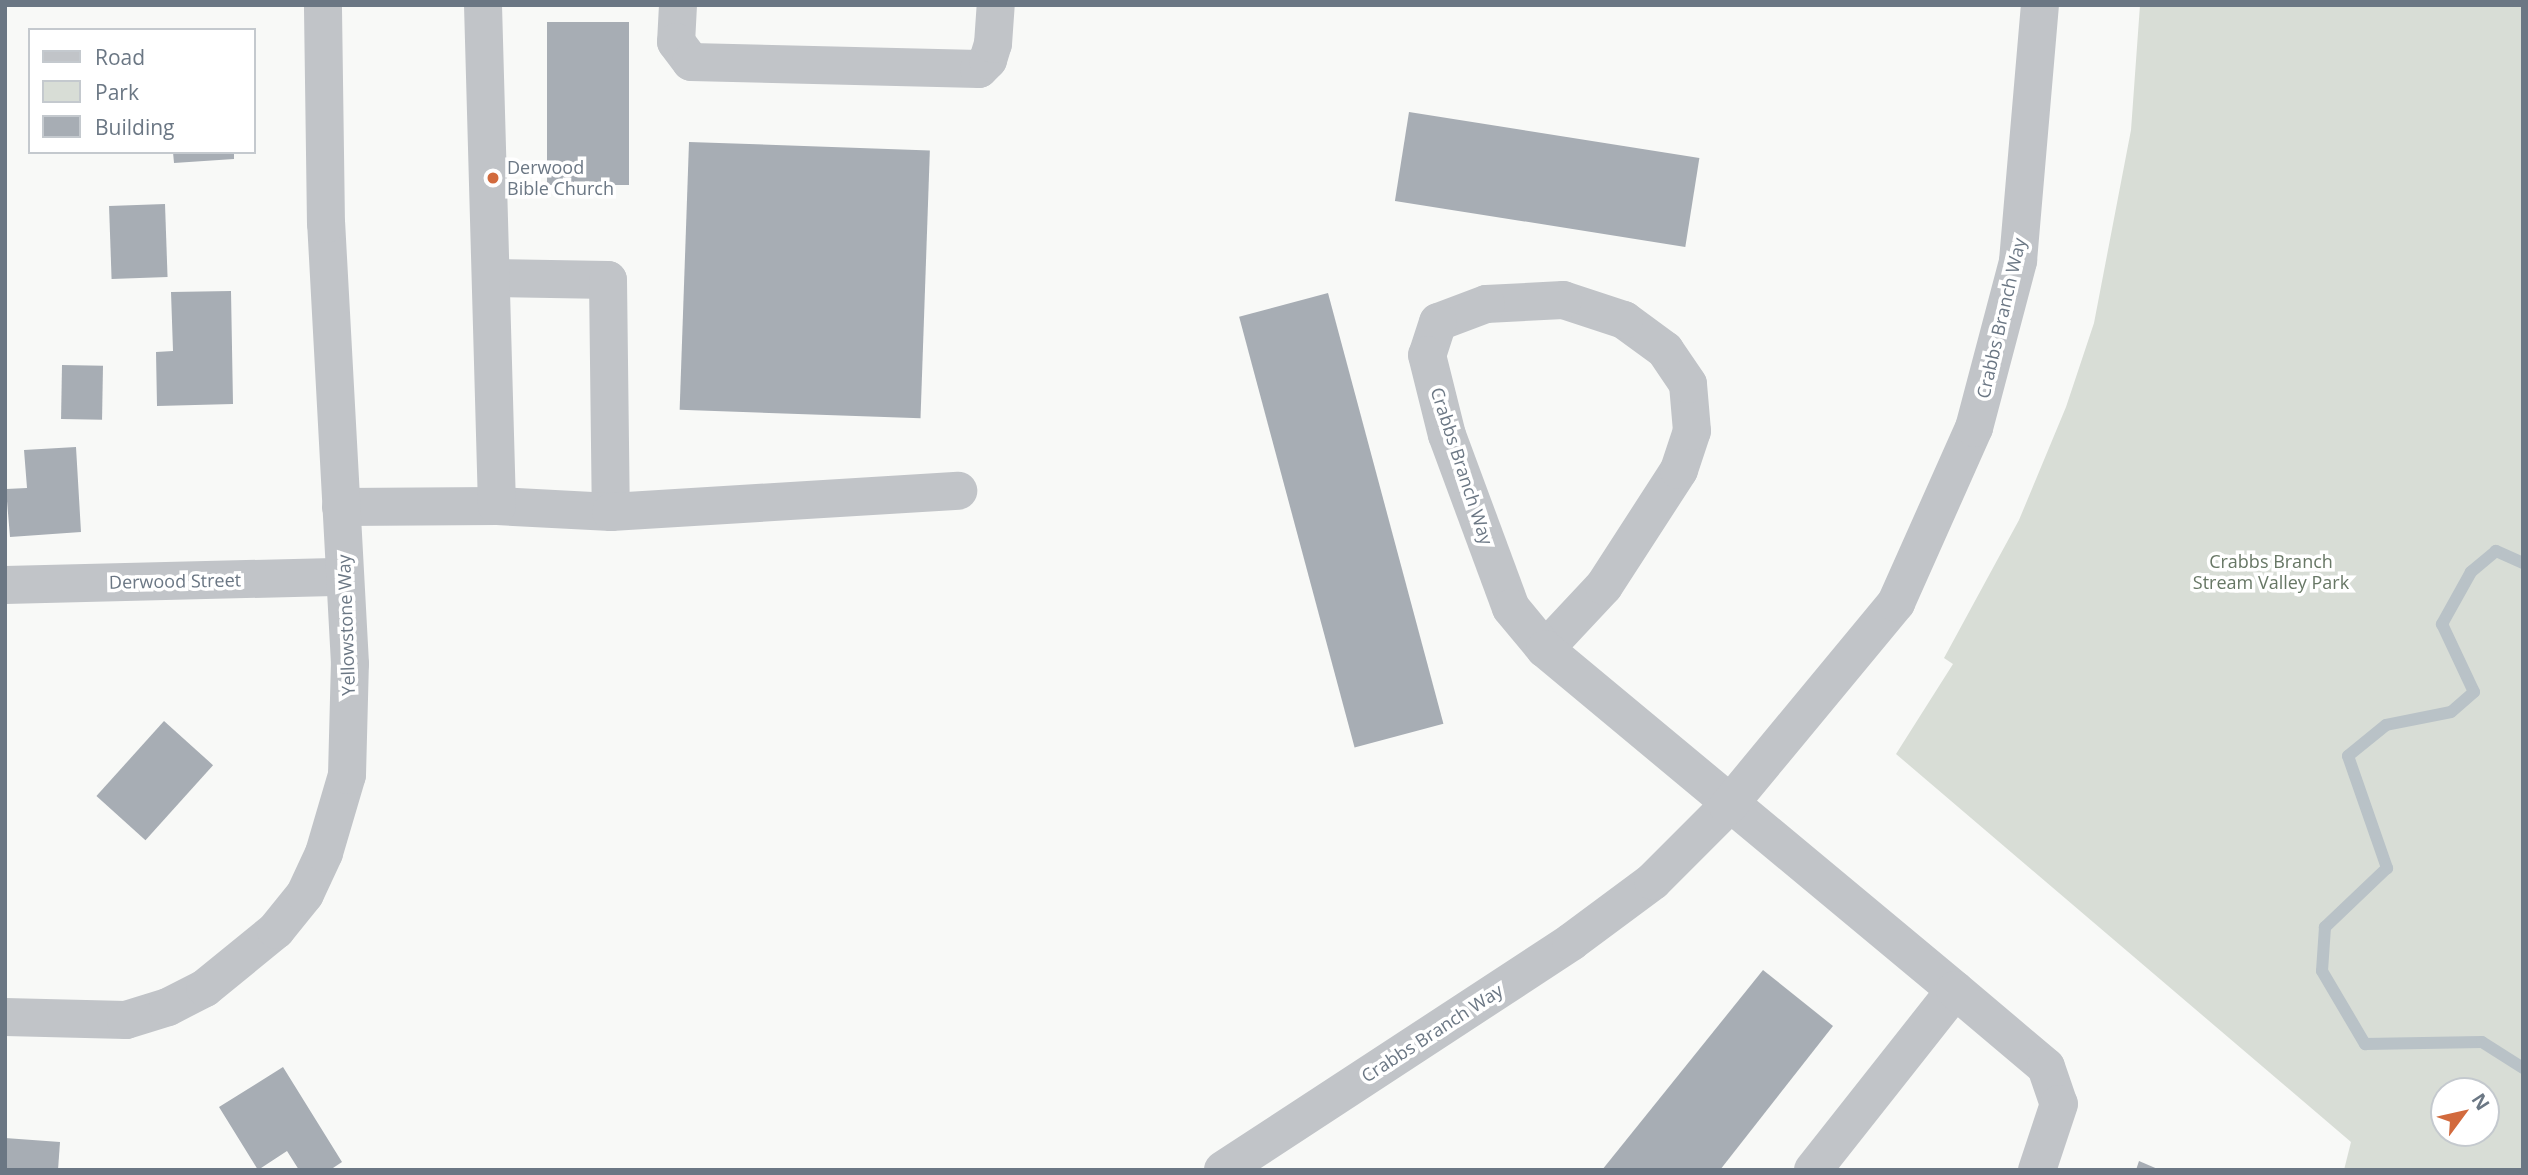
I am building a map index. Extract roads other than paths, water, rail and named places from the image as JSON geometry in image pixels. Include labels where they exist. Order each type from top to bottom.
[{"type":"street","name":"Yellowstone Way","points":[[5,1017],[126,1020],[168,1007],[205,988],[246,957],[305,894],[324,853],[347,775],[350,664],[326,224],[323,5]]},
{"type":"street","points":[[483,5],[497,506]]},
{"type":"street","points":[[678,5],[676,43],[691,62],[978,69],[988,60],[993,44],[996,5]]},
{"type":"street","name":"Crabbs Branch Way","points":[[1223,1170],[1571,942],[1653,881],[1728,806],[1896,603],[1974,428],[2018,261],[2040,5]]},
{"type":"street","points":[[491,278],[608,280],[611,512]]},
{"type":"street","name":"Crabbs Branch Way","points":[[1545,649],[1604,586],[1679,470],[1692,431],[1688,384],[1665,350],[1624,320],[1563,300],[1486,304],[1438,321],[1427,355],[1447,435],[1511,608],[1545,649],[1728,806],[2046,1067],[2059,1104],[2037,1170]]},
{"type":"street","points":[[341,507],[497,506],[611,512],[958,491]]},
{"type":"street","name":"Derwood Street","points":[[5,584],[344,577]]},
{"type":"street","points":[[1813,1170],[1955,990]]},
{"type":"waterway","points":[[2523,563],[2496,551],[2471,572],[2442,624],[2474,692],[2451,712],[2386,725],[2348,756],[2387,868],[2325,927],[2322,971],[2365,1044],[2482,1042],[2523,1068]]},
{"type":"place","name":"Derwood Bible Church","points":[[493,178]]},
{"type":"park label","name":"Crabbs Branch Stream Valley Park","points":[[2271,572]]}]
